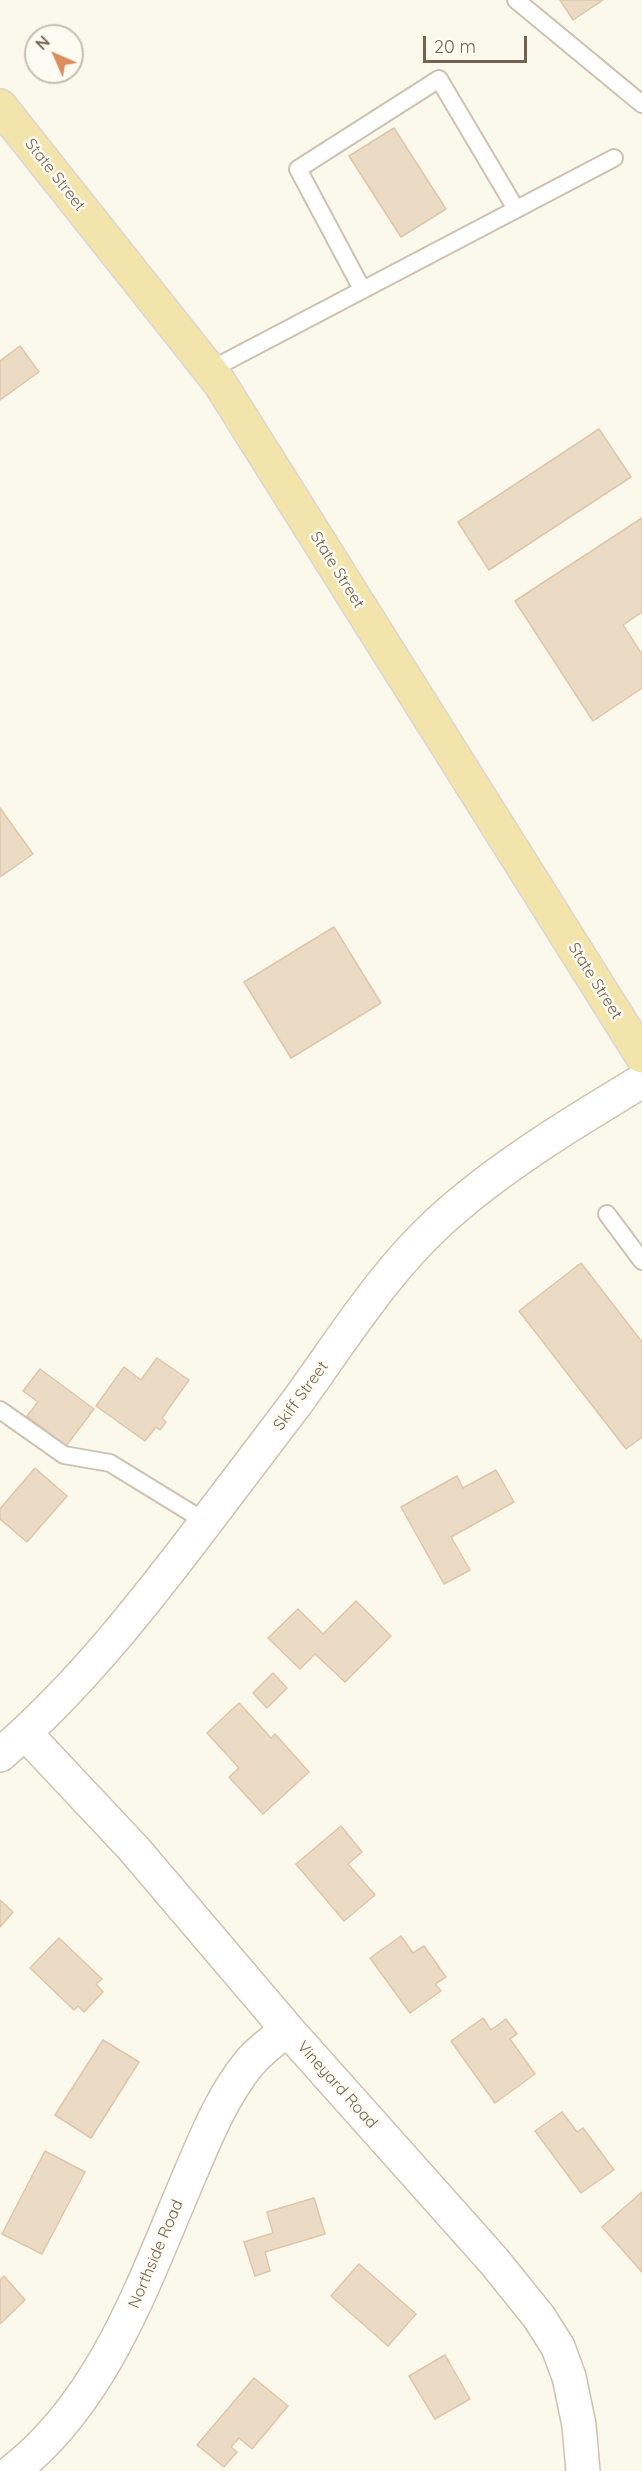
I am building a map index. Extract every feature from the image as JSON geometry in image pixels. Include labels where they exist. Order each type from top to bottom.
[{"type":"main road","name":"State Street","points":[[0,105],[210,370],[642,1056]]},
{"type":"street","name":"Skiff Street","points":[[0,1755],[26,1733],[88,1669],[160,1584],[391,1273],[440,1221],[505,1170],[642,1081]]},
{"type":"street","name":"Vineyard Road","points":[[26,1733],[134,1849],[287,2029],[493,2260],[539,2317],[558,2347],[569,2377],[579,2424],[583,2471]]},
{"type":"street","name":"Northside Road","points":[[13,2471],[35,2453],[88,2389],[130,2313],[212,2123],[250,2062],[287,2029]]},
{"type":"lane","points":[[516,0],[642,104]]},
{"type":"lane","points":[[362,290],[298,169],[439,79],[516,209]]},
{"type":"lane","points":[[210,370],[614,158]]},
{"type":"lane","points":[[606,1214],[642,1261]]},
{"type":"lane","points":[[0,1410],[64,1455],[110,1463],[206,1522]]},
{"type":"building","points":[[560,0],[603,0],[573,20]]},
{"type":"building","points":[[394,128],[446,209],[401,237],[349,156]]},
{"type":"building","points":[[20,346],[39,372],[0,400],[0,361]]},
{"type":"building","points":[[599,429],[631,477],[489,570],[458,522]]},
{"type":"building","points":[[642,518],[642,612],[623,625],[642,654],[642,688],[593,721],[515,601]]},
{"type":"building","points":[[0,808],[33,854],[0,877]]},
{"type":"building","points":[[334,927],[381,1003],[291,1058],[244,982]]},
{"type":"building","points":[[581,1263],[642,1342],[642,1437],[626,1449],[519,1311]]},
{"type":"building","points":[[157,1358],[189,1380],[162,1418],[166,1422],[160,1430],[156,1427],[145,1441],[96,1406],[124,1367],[141,1380]]},
{"type":"building","points":[[40,1369],[94,1409],[66,1446],[27,1416],[38,1402],[23,1391]]},
{"type":"building","points":[[35,1468],[67,1496],[27,1542],[0,1519],[0,1509]]},
{"type":"building","points":[[496,1470],[514,1502],[451,1537],[470,1570],[444,1584],[401,1507],[457,1476],[463,1488]]},
{"type":"building","points":[[356,1601],[391,1636],[345,1682],[315,1654],[300,1669],[268,1638],[298,1609],[323,1634]]},
{"type":"building","points":[[273,1673],[287,1688],[267,1708],[253,1693]]},
{"type":"building","points":[[239,1703],[271,1738],[275,1734],[309,1772],[263,1814],[229,1777],[239,1768],[207,1733]]},
{"type":"building","points":[[341,1826],[362,1852],[348,1864],[375,1895],[344,1921],[296,1864]]},
{"type":"building","points":[[0,1900],[13,1912],[0,1927]]},
{"type":"building","points":[[401,1936],[413,1953],[424,1946],[446,1977],[435,1984],[441,1991],[410,2013],[370,1958]]},
{"type":"building","points":[[59,1938],[102,1979],[96,1984],[103,1992],[84,2012],[78,2006],[74,2010],[30,1968]]},
{"type":"building","points":[[483,2018],[491,2030],[506,2019],[517,2034],[510,2039],[535,2074],[495,2103],[451,2041]]},
{"type":"building","points":[[103,2040],[139,2062],[91,2138],[55,2115]]},
{"type":"building","points":[[562,2112],[577,2132],[583,2128],[614,2170],[581,2193],[535,2131]]},
{"type":"building","points":[[45,2151],[85,2172],[42,2254],[2,2234]]},
{"type":"building","points":[[642,2192],[642,2272],[602,2227]]},
{"type":"building","points":[[314,2198],[325,2234],[265,2252],[270,2271],[255,2276],[244,2242],[273,2233],[267,2212]]},
{"type":"building","points":[[359,2264],[416,2314],[388,2346],[331,2296]]},
{"type":"building","points":[[4,2276],[25,2300],[0,2324],[0,2280]]},
{"type":"building","points":[[445,2355],[470,2399],[435,2419],[409,2376]]},
{"type":"building","points":[[254,2378],[288,2406],[252,2449],[239,2438],[231,2447],[237,2452],[224,2467],[197,2445]]}]
